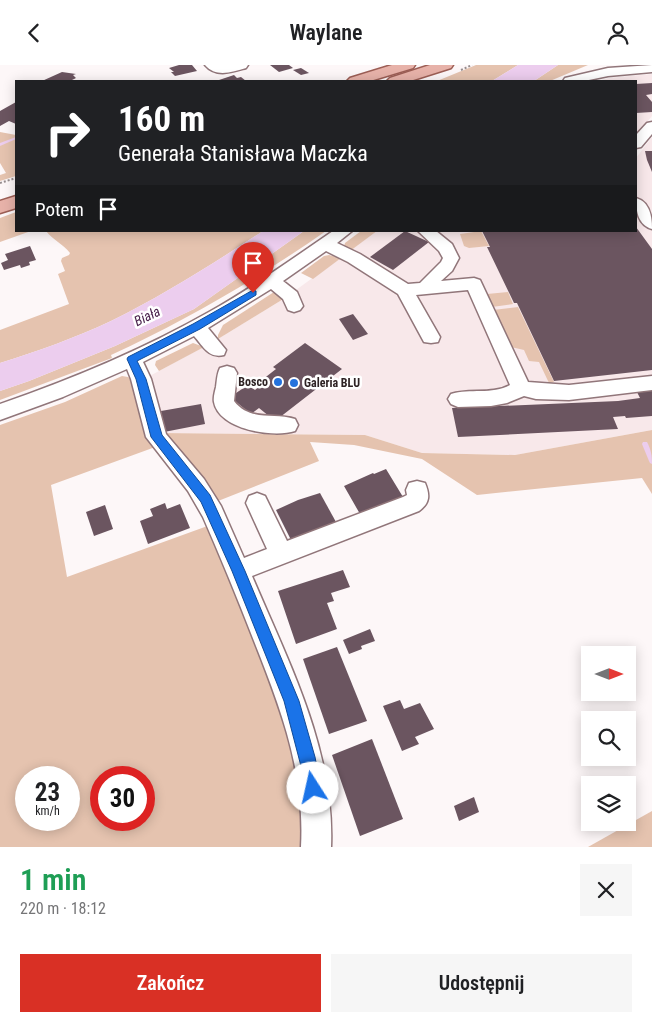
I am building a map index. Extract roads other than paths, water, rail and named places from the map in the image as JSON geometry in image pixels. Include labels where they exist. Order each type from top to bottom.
[{"type":"main road","points":[[358,80],[408,65]]},
{"type":"main road","points":[[398,80],[446,65]]},
{"type":"main road","points":[[0,192],[15,187]]},
{"type":"main road","points":[[0,207],[15,202]]},
{"type":"street","points":[[211,65],[225,70],[242,65]]},
{"type":"street","points":[[612,78],[652,68]]},
{"type":"street","points":[[576,80],[652,78]]},
{"type":"street","points":[[637,143],[652,126]]},
{"type":"street","points":[[637,204],[652,224]]},
{"type":"street","points":[[0,412],[82,382],[197,327],[272,281],[343,232]]},
{"type":"street","points":[[425,289],[428,281],[448,267],[451,258],[446,248],[427,232]]},
{"type":"street","points":[[326,244],[354,258],[405,290],[431,337]]},
{"type":"street","points":[[272,281],[291,296],[294,306]]},
{"type":"street","points":[[405,290],[474,284],[522,388]]},
{"type":"street","points":[[197,327],[218,351]]},
{"type":"street","points":[[132,359],[141,379],[156,437],[206,499],[292,701],[310,771],[316,805],[316,847]]},
{"type":"street","points":[[227,373],[224,401],[232,411],[252,423],[288,425]]},
{"type":"street","points":[[458,399],[503,396],[522,388],[547,393],[560,393],[652,383]]},
{"type":"street","points":[[238,571],[411,504],[417,500],[419,496],[418,490]]},
{"type":"street","points":[[257,503],[281,553]]},
{"type":"water","points":[[518,65],[558,65],[536,80],[494,80]]},
{"type":"water","name":"Biała","points":[[261,232],[303,232],[194,309],[115,346],[0,391],[0,363],[56,344],[111,321],[207,267]]},
{"type":"waterway","points":[[0,145],[15,138]]},
{"type":"waterway","points":[[645,444],[652,461]]},
{"type":"place","name":"Bosco","points":[[278,382]]},
{"type":"place","name":"Galeria BLU","points":[[294,383]]}]
